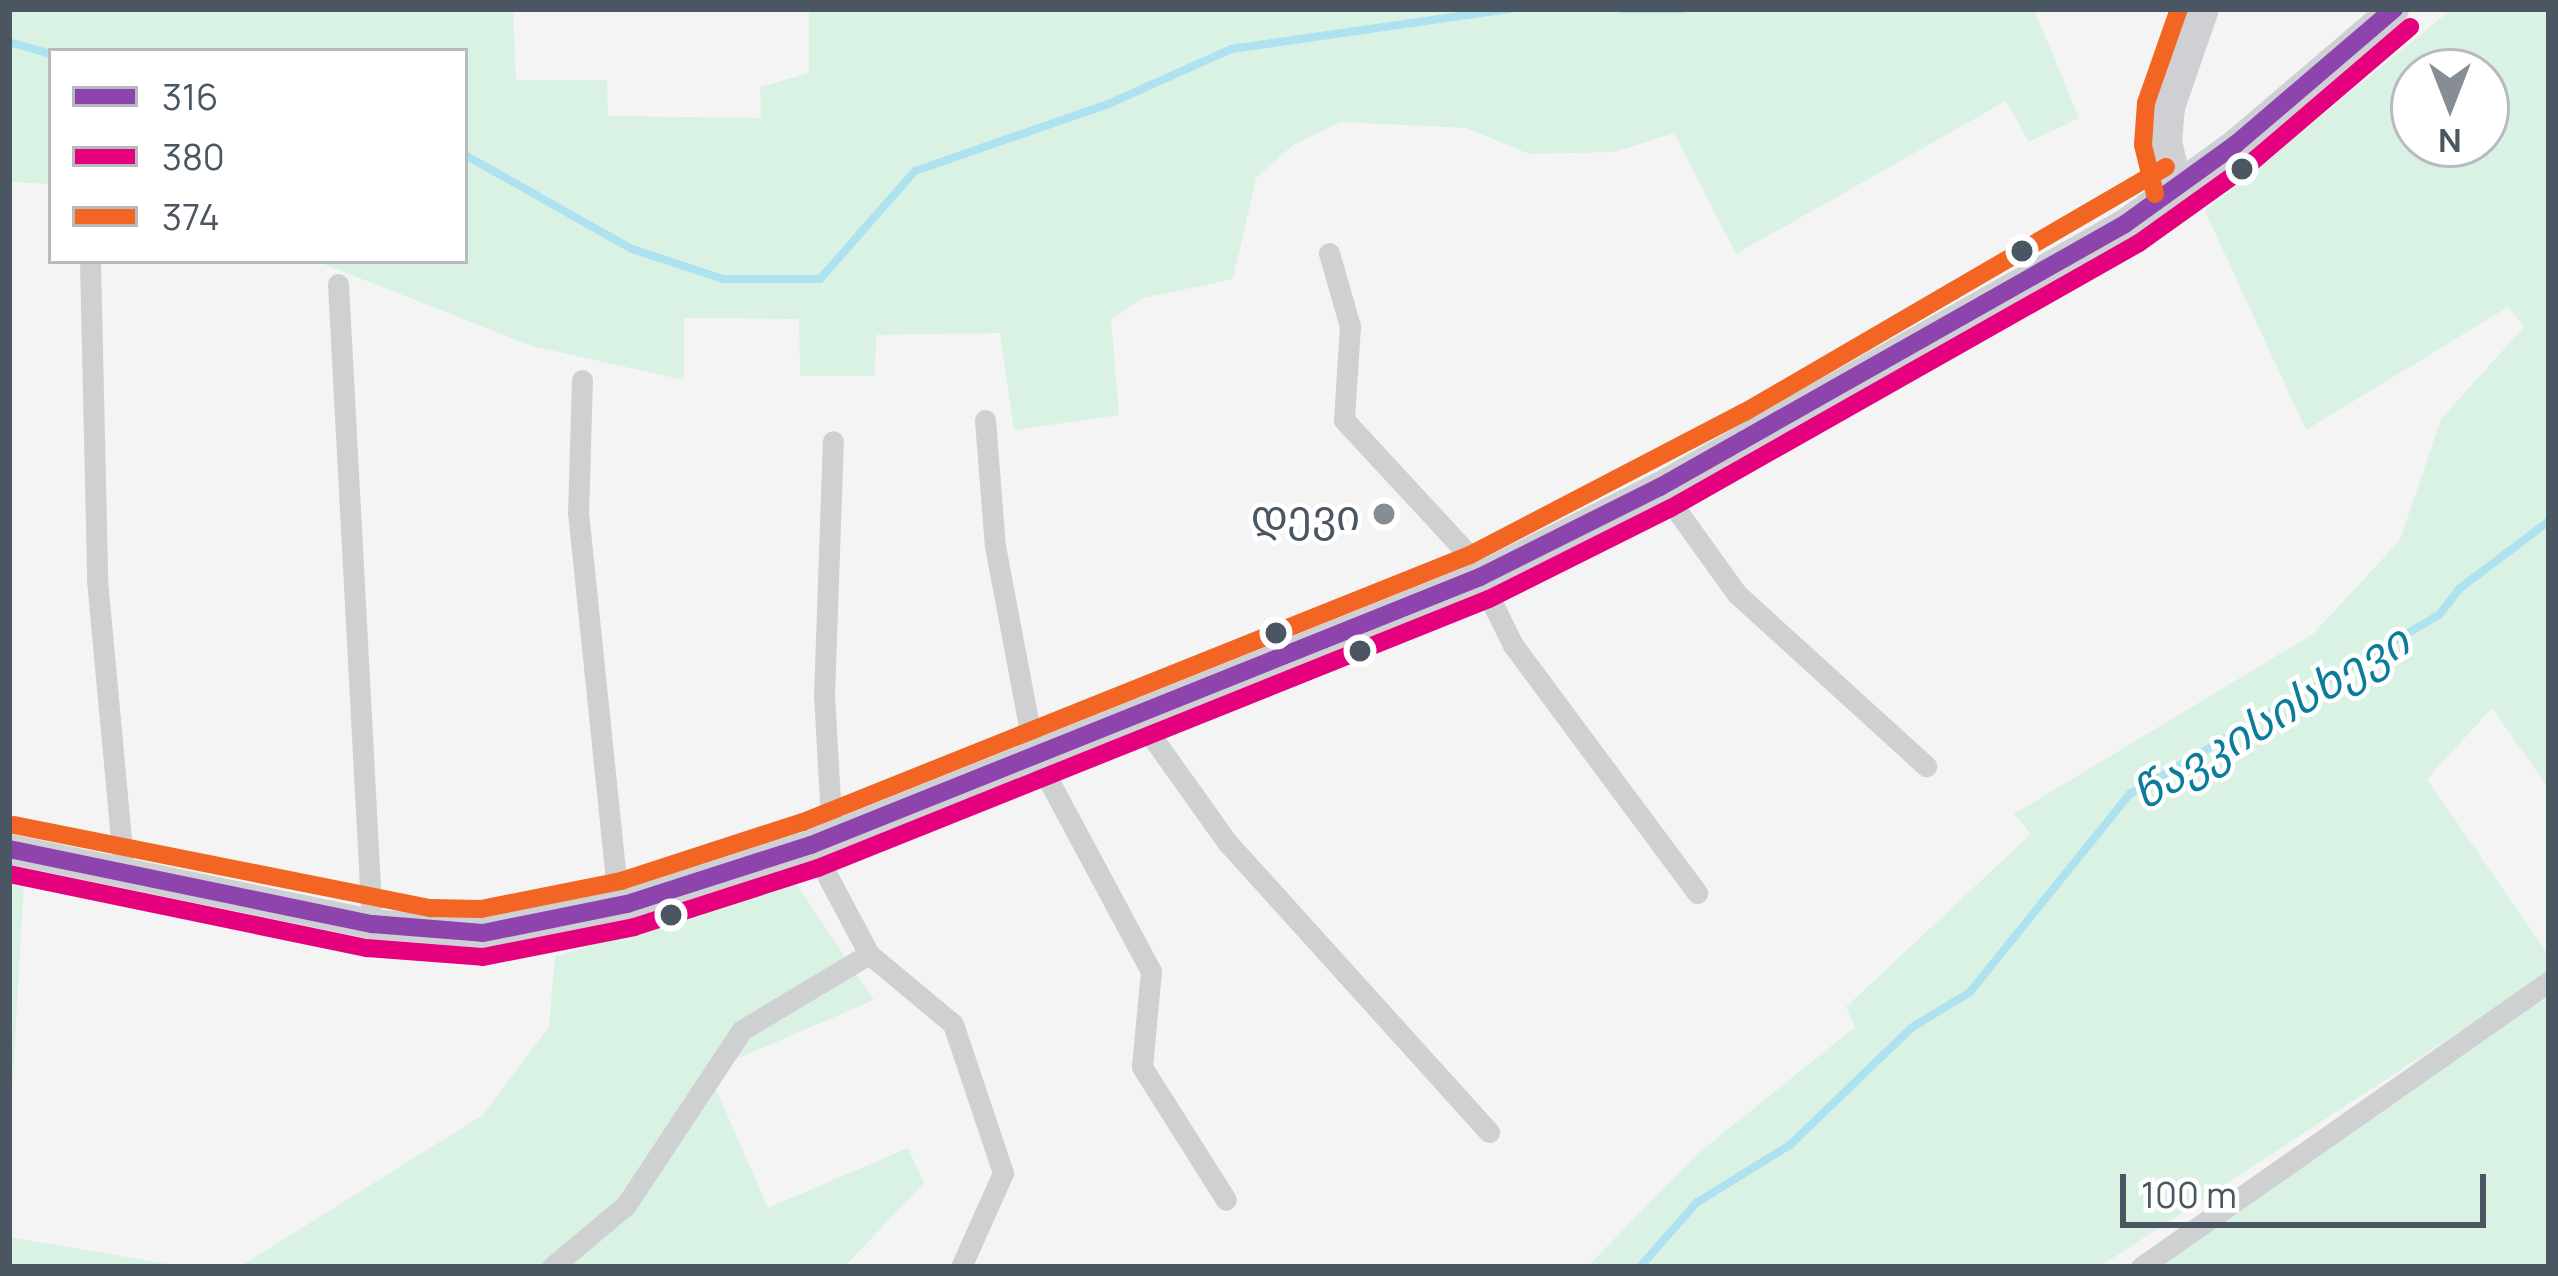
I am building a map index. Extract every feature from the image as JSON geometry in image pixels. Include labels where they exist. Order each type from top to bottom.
[{"type":"main road","points":[[2179,188],[2167,142],[2170,107],[2204,9]]},
{"type":"main road","points":[[9,849],[372,924],[483,933],[627,904],[821,841],[1480,577],[1660,487],[2179,188],[2393,9]]},
{"type":"street","points":[[1329,253],[1350,326],[1344,420],[1480,577],[1513,645],[1697,893]]},
{"type":"street","points":[[90,264],[97,580],[124,871]]},
{"type":"street","points":[[338,284],[372,924]]},
{"type":"street","points":[[582,380],[578,512],[615,872],[627,904]]},
{"type":"street","points":[[985,420],[995,546],[1034,753],[1151,970],[1142,1067],[1226,1200]]},
{"type":"street","points":[[833,441],[821,841],[869,954],[953,1024],[1003,1173],[961,1267]]},
{"type":"street","points":[[1660,487],[1738,594],[1926,766]]},
{"type":"street","points":[[1135,712],[1227,842],[1489,1132]]},
{"type":"street","points":[[551,1267],[626,1205],[742,1030],[869,954]]},
{"type":"street","points":[[2140,1267],[2549,981]]},
{"type":"green space","points":[[9,9],[513,9],[516,80],[607,80],[608,116],[761,118],[760,87],[809,73],[809,9],[2034,9],[2079,118],[2029,142],[2006,101],[1736,254],[1674,133],[1615,152],[1529,154],[1467,128],[1341,122],[1293,145],[1256,178],[1233,279],[1143,298],[1111,320],[1119,415],[1014,430],[1000,333],[876,335],[875,376],[800,376],[799,319],[684,318],[684,380],[532,346],[324,264],[468,264],[468,48],[48,48],[48,184],[9,182]]},
{"type":"green space","points":[[2452,9],[2549,9],[2549,789],[2492,708],[2427,779],[2549,956],[2549,973],[2099,1267],[1587,1267],[1696,1155],[1855,1027],[1846,1007],[2031,834],[2014,814],[2313,634],[2400,540],[2441,419],[2524,327],[2508,307],[2306,430],[2205,211],[2390,60],[2390,168],[2510,168],[2510,48],[2404,48]]},
{"type":"green space","points":[[791,876],[874,1000],[708,1071],[768,1208],[908,1148],[924,1183],[844,1267],[239,1267],[483,1115],[549,1026],[555,957]]},
{"type":"green space","points":[[9,879],[24,881],[9,1144]]},
{"type":"green space","points":[[2549,994],[2549,1267],[2125,1267],[2437,1064]]},
{"type":"green space","points":[[9,1237],[185,1267],[9,1267]]},
{"type":"waterway","points":[[468,157],[632,249],[723,279],[820,279],[915,171],[1106,105],[1231,49],[1509,9]]},
{"type":"waterway","points":[[1623,9],[1681,9]]},
{"type":"waterway","points":[[9,42],[48,53]]},
{"type":"waterway","name":"წავკისისხევი","points":[[1640,1267],[1696,1203],[1790,1145],[1911,1028],[1970,992],[2130,794],[2439,615],[2459,589],[2549,521]]},
{"type":"transit line","name":"374","points":[[2155,194],[2143,145],[2146,103],[2179,9]]},
{"type":"transit line","name":"316","points":[[9,849],[372,924],[483,933],[627,904],[811,845],[1480,577],[1660,487],[2125,224],[2236,144],[2394,9]]},
{"type":"transit line","name":"380","points":[[9,874],[367,948],[483,957],[634,927],[818,868],[1489,599],[1671,508],[2139,243],[2252,162],[2410,27]]},
{"type":"transit line","name":"374","points":[[14,825],[431,908],[481,909],[621,881],[803,822],[1470,555],[1745,412],[2166,167]]},
{"type":"place","name":"დევი","points":[[1384,514]]}]
